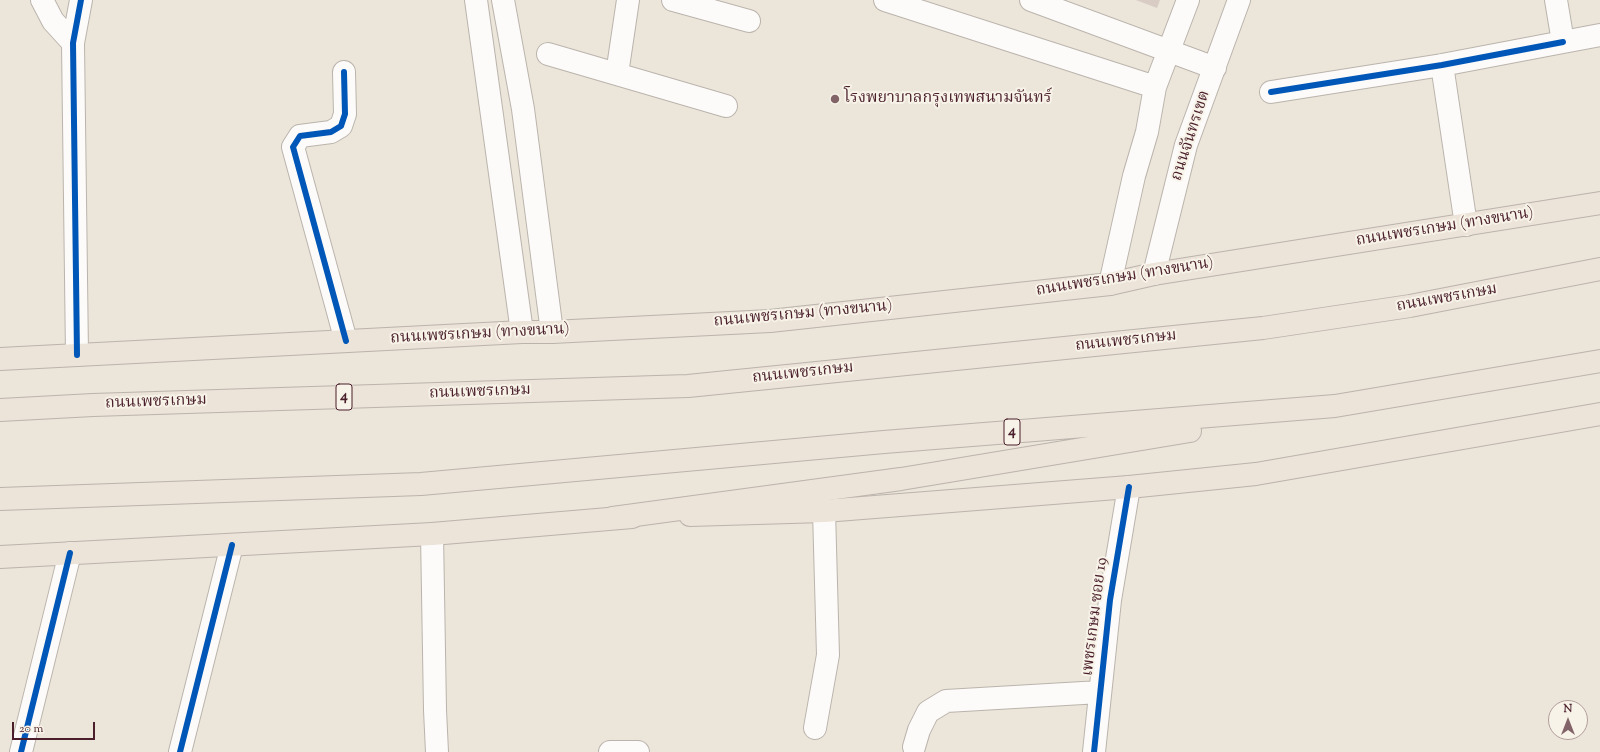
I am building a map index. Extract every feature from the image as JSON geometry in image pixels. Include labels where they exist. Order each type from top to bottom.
[{"type":"main road","name":"ถนนเพชรเกษม (ทางขนาน)","points":[[0,359],[522,332],[552,332],[770,321],[1110,284],[1154,274],[1600,203]]},
{"type":"main road","name":"ถนนเพชรเกษม","points":[[0,410],[101,405],[688,386],[1263,328],[1410,306],[1600,268]]},
{"type":"main road","name":"4","points":[[0,499],[421,484],[898,441],[1335,406],[1600,361]]},
{"type":"main road","points":[[0,557],[70,552],[432,534],[613,518],[901,480],[1335,406]]},
{"type":"main road","points":[[613,518],[824,511],[1129,487],[1256,474],[1600,414]]},
{"type":"street","points":[[42,0],[53,21],[73,43]]},
{"type":"street","points":[[77,355],[73,43],[81,0]]},
{"type":"street","points":[[476,0],[522,332]]},
{"type":"street","points":[[503,0],[523,109],[552,332]]},
{"type":"street","points":[[617,74],[628,0]]},
{"type":"street","points":[[672,0],[749,21]]},
{"type":"street","points":[[885,0],[944,9],[1155,87]]},
{"type":"street","points":[[1031,0],[1215,68]]},
{"type":"street","points":[[1110,284],[1134,176],[1147,132],[1155,87],[1188,0]]},
{"type":"street","name":"ถนนจันทรเขต","points":[[1154,274],[1186,145],[1239,0]]},
{"type":"street","points":[[1556,0],[1563,42]]},
{"type":"street","points":[[1271,92],[1442,65],[1600,35]]},
{"type":"street","points":[[548,54],[726,106]]},
{"type":"street","points":[[1442,65],[1466,225]]},
{"type":"street","points":[[344,72],[345,114],[341,126],[331,132],[300,136],[293,147],[346,341]]},
{"type":"street","name":"เพชรเกษม ซอย 19","points":[[1094,752],[1110,600],[1129,487]]},
{"type":"street","points":[[815,728],[828,655],[824,511]]},
{"type":"street","points":[[432,534],[437,752]]},
{"type":"street","points":[[180,752],[232,545]]},
{"type":"street","points":[[21,752],[70,552]]},
{"type":"street","points":[[914,748],[919,730],[928,712],[946,701],[1100,692]]},
{"type":"street","points":[[610,752],[638,752]]},
{"type":"building","points":[[1136,0],[1160,0],[1157,8]]},
{"type":"cycle path","points":[[77,355],[73,43],[81,0]]},
{"type":"cycle path","points":[[1271,92],[1442,65],[1563,42]]},
{"type":"cycle path","points":[[344,72],[345,114],[341,126],[331,132],[300,136],[293,147],[346,341]]},
{"type":"cycle path","points":[[1094,752],[1110,600],[1129,487]]},
{"type":"cycle path","points":[[180,752],[232,545]]},
{"type":"cycle path","points":[[21,752],[70,553]]},
{"type":"place","name":"โรงพยาบาลกรุงเทพสนามจันทร์","points":[[835,99]]}]
